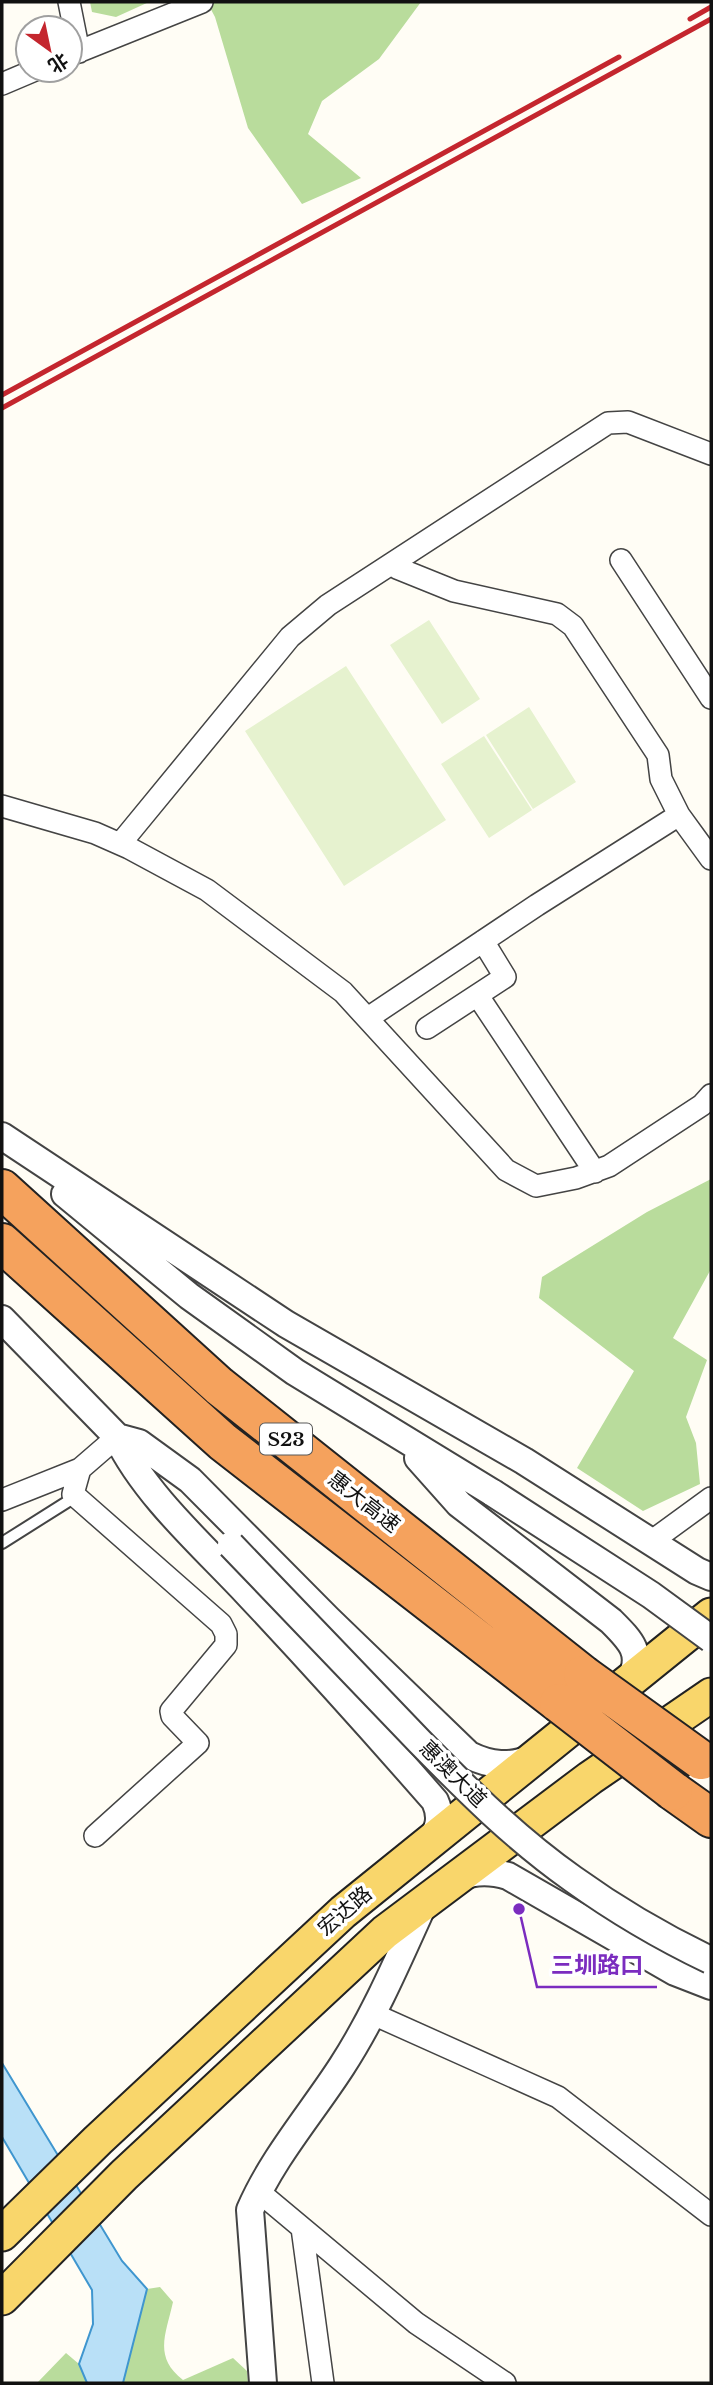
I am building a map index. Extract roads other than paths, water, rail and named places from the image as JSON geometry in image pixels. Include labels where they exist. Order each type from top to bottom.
[{"type":"highway","name":"惠大高速","points":[[2,1189],[219,1387],[571,1689],[673,1791],[711,1818]]},
{"type":"highway","name":"惠大高速","points":[[2,1243],[223,1442],[571,1689],[706,1764]]},
{"type":"main road","name":"宏达路","points":[[11,2225],[98,2140],[343,1912],[711,1615]]},
{"type":"main road","name":"宏达路","points":[[2,2298],[124,2175],[385,1932],[590,1778],[711,1695]]},
{"type":"street","points":[[84,49],[202,2]]},
{"type":"street","points":[[120,844],[290,637],[328,606],[608,423],[628,422],[707,450],[711,454]]},
{"type":"street","points":[[621,560],[711,698]]},
{"type":"street","points":[[394,564],[397,568],[454,591],[557,614],[573,626],[658,755],[661,779],[679,815],[711,859]]},
{"type":"street","points":[[2,807],[95,833],[206,890],[343,992],[506,1170],[536,1185],[554,1184],[609,1166],[702,1105],[711,1095]]},
{"type":"street","points":[[368,1018],[679,815]]},
{"type":"street","points":[[427,1028],[505,977],[483,941]]},
{"type":"street","points":[[478,996],[595,1171]]},
{"type":"street","points":[[2,1137],[90,1217],[189,1296],[295,1372],[493,1493],[652,1595],[711,1639]]},
{"type":"street","points":[[2,1137],[286,1324],[524,1461],[697,1571],[711,1577]]},
{"type":"street","points":[[2,1318],[117,1437],[128,1459],[174,1515],[323,1673],[435,1801],[440,1817],[439,1825],[436,1833],[425,1845]]},
{"type":"street","points":[[398,1436],[460,1504],[611,1621],[629,1639],[637,1662],[630,1679]]},
{"type":"street","points":[[2,1500],[80,1469],[117,1437]]},
{"type":"street","points":[[117,1437],[139,1443],[190,1480],[328,1619],[469,1755],[501,1765],[512,1765],[533,1758]]},
{"type":"street","name":"惠澳大道","points":[[117,1437],[231,1545],[468,1790],[524,1841],[572,1879],[623,1913],[711,1960]]},
{"type":"street","points":[[80,1469],[73,1494],[220,1624],[226,1634],[226,1645],[172,1712],[172,1716],[198,1743],[95,1836]]},
{"type":"street","points":[[652,1541],[711,1498]]},
{"type":"street","points":[[454,1880],[475,1872],[487,1871],[508,1876],[675,1972],[711,1986]]},
{"type":"street","points":[[263,2383],[250,2210],[286,2144],[342,2067],[373,2014],[424,1903]]},
{"type":"street","points":[[373,2014],[558,2097],[711,2216]]},
{"type":"street","points":[[258,2191],[415,2323],[505,2383]]},
{"type":"street","points":[[302,2228],[323,2383]]},
{"type":"lane","points":[[2,1543],[67,1502],[73,1494]]},
{"type":"water","points":[[2,2063],[122,2261],[147,2289],[123,2383],[87,2383],[79,2364],[93,2324],[92,2290],[2,2137]]},
{"type":"railway","points":[[690,19],[711,7]]},
{"type":"railway","points":[[2,408],[711,19]]},
{"type":"railway","points":[[2,395],[619,57]]},
{"type":"place","name":"三圳路口","points":[[519,1909]]}]
